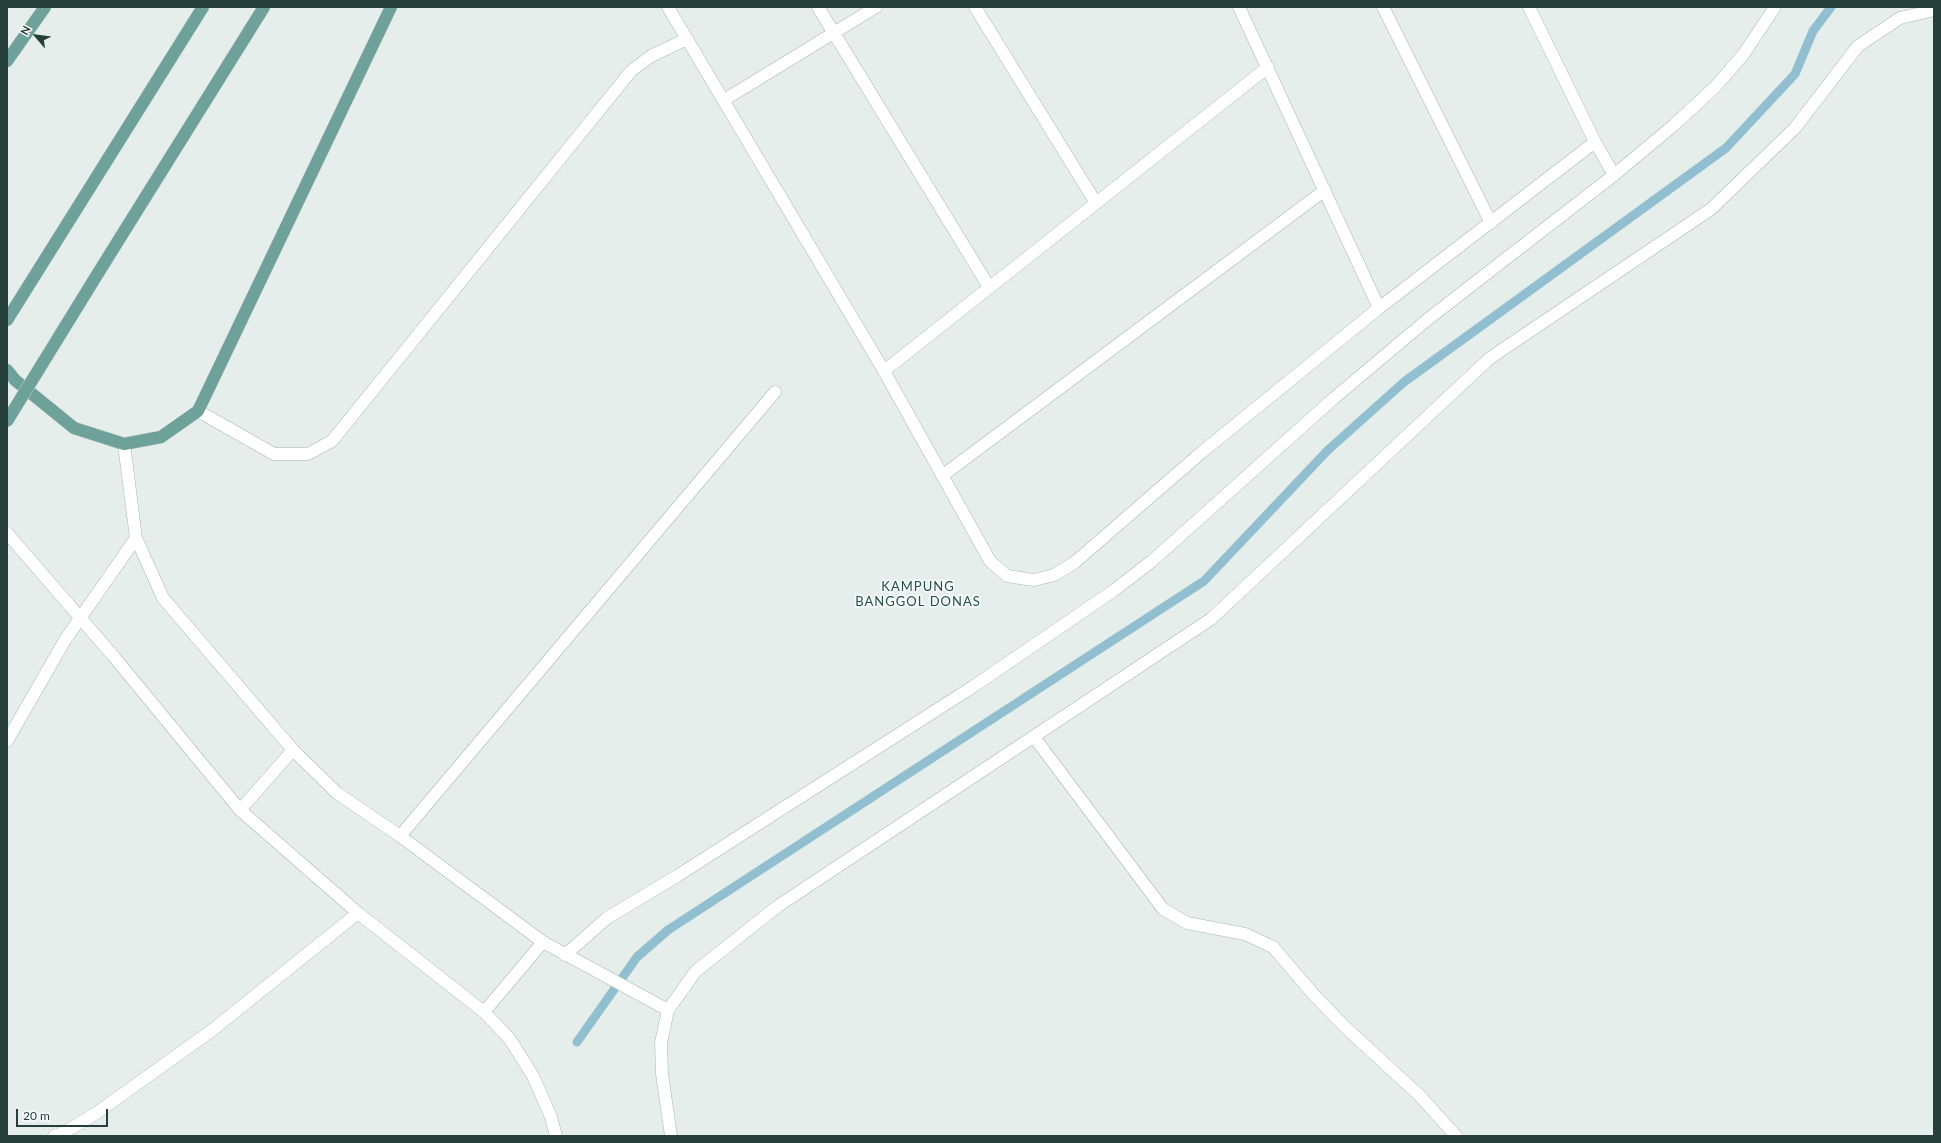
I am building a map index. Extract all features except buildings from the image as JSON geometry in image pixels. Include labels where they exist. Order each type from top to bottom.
[{"type":"main road","points":[[7,60],[44,7]]},
{"type":"main road","points":[[7,320],[52,245],[203,7]]},
{"type":"main road","points":[[7,421],[264,7]]},
{"type":"main road","points":[[7,370],[15,380],[74,428],[124,444],[161,437],[198,411],[391,7]]},
{"type":"street","points":[[668,7],[884,371],[990,561],[1008,576],[1034,580],[1054,575],[1074,563],[1202,452],[1379,308],[1595,142]]},
{"type":"street","points":[[818,7],[990,287]]},
{"type":"street","points":[[724,100],[876,7]]},
{"type":"street","points":[[975,7],[1096,203]]},
{"type":"street","points":[[1239,7],[1379,308]]},
{"type":"street","points":[[1383,7],[1491,223]]},
{"type":"street","points":[[1529,7],[1595,142],[1614,174]]},
{"type":"street","points":[[565,955],[607,918],[677,876],[974,686],[1113,591],[1197,522],[1333,399],[1422,324],[1614,174],[1674,125],[1715,87],[1743,55],[1775,7]]},
{"type":"street","points":[[671,1136],[662,1074],[661,1043],[668,1010],[696,970],[778,906],[1211,619],[1490,358],[1711,209],[1795,128],[1858,46],[1900,18],[1934,10]]},
{"type":"street","points":[[198,411],[274,454],[308,454],[332,441],[631,71],[651,56],[687,39]]},
{"type":"street","points":[[884,371],[1268,67]]},
{"type":"street","points":[[942,476],[1325,190]]},
{"type":"street","points":[[400,836],[775,392]]},
{"type":"street","points":[[124,444],[136,538],[163,598],[293,750],[337,793],[400,836],[543,942],[668,1010]]},
{"type":"street","points":[[7,533],[115,658],[240,810],[358,913],[484,1012],[509,1038],[533,1076],[551,1117],[556,1136]]},
{"type":"street","points":[[7,742],[65,640],[136,538]]},
{"type":"street","points":[[1034,737],[1163,909],[1187,923],[1246,934],[1273,947],[1335,1016],[1420,1096],[1456,1136]]},
{"type":"street","points":[[240,810],[293,750]]},
{"type":"street","points":[[54,1136],[65,1132],[95,1114],[211,1032],[358,913]]},
{"type":"street","points":[[484,1012],[543,942]]},
{"type":"waterway","points":[[577,1042],[637,957],[668,930],[1204,581],[1328,450],[1404,382],[1726,148],[1795,74],[1813,31],[1831,7]]},
{"type":"district","name":"KAMPUNG BANGGOL DONAS","points":[[918,594]]}]
